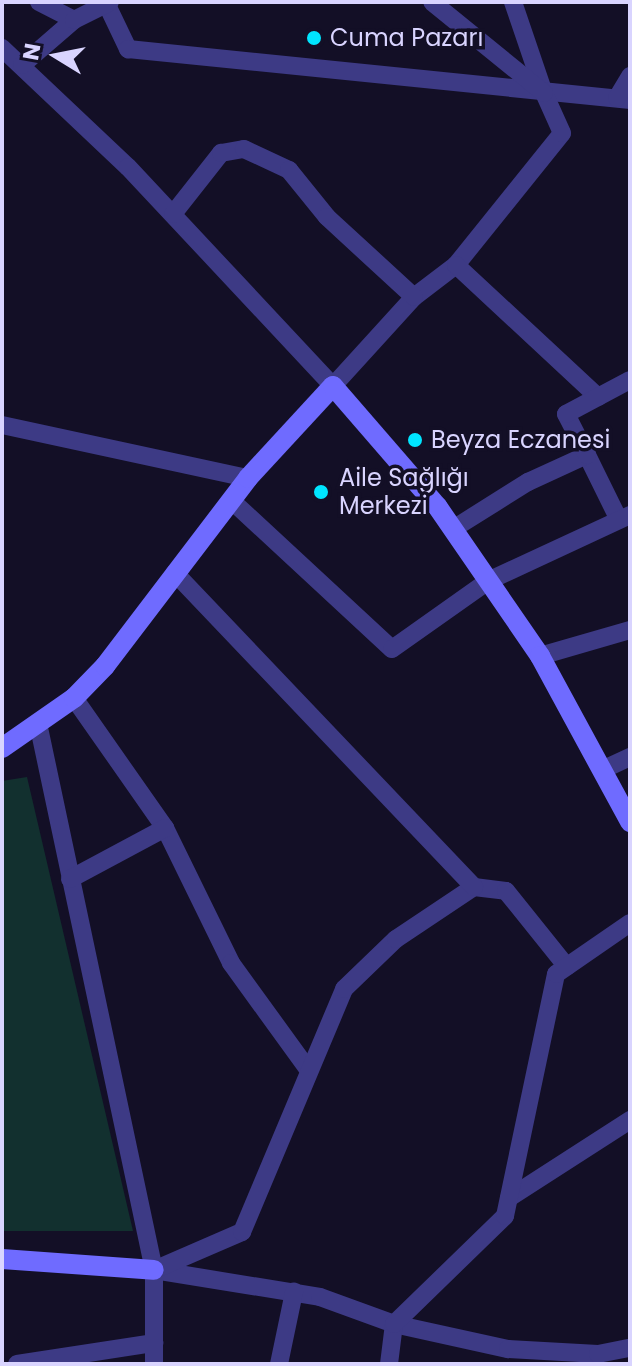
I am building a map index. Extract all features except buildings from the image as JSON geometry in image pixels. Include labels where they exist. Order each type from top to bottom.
[{"type":"street","points":[[39,2],[74,20]]},
{"type":"street","points":[[432,2],[544,93]]},
{"type":"street","points":[[2,748],[74,698],[248,478],[414,297],[456,265],[562,133],[544,93],[513,2]]},
{"type":"street","points":[[22,65],[74,20],[109,4],[128,49],[623,99],[630,76]]},
{"type":"street","points":[[4,54],[22,65],[173,214],[333,386],[453,529],[540,656],[630,822]]},
{"type":"street","points":[[173,214],[221,153],[244,149],[289,170],[327,217],[414,297]]},
{"type":"street","points":[[456,265],[598,397]]},
{"type":"street","points":[[231,500],[392,649],[488,581],[624,518],[566,414],[630,380]]},
{"type":"street","points":[[2,425],[248,478]]},
{"type":"street","points":[[453,529],[528,482],[587,455]]},
{"type":"street","points":[[175,573],[474,887],[506,891],[567,967]]},
{"type":"street","points":[[540,656],[630,630]]},
{"type":"street","points":[[74,698],[165,828],[231,963],[307,1068]]},
{"type":"street","points":[[38,723],[154,1270],[154,1364]]},
{"type":"street","points":[[602,770],[630,757]]},
{"type":"street","points":[[70,879],[165,828]]},
{"type":"street","points":[[154,1270],[242,1232],[307,1068],[344,989],[396,939],[474,887]]},
{"type":"street","points":[[389,1364],[394,1324],[505,1216],[556,974],[630,923]]},
{"type":"street","points":[[509,1198],[630,1120]]},
{"type":"street","points":[[2,1259],[154,1270],[294,1292],[394,1324],[508,1349],[598,1354],[630,1348]]},
{"type":"street","points":[[279,1364],[294,1292]]},
{"type":"street","points":[[13,1362],[154,1343]]},
{"type":"green space","points":[[27,777],[133,1231],[2,1231],[2,781]]},
{"type":"place","name":"Cuma Pazarı","points":[[314,38]]},
{"type":"place","name":"Beyza Eczanesi","points":[[415,440]]},
{"type":"place","name":"Aile Sağlığı Merkezi","points":[[321,492]]}]
